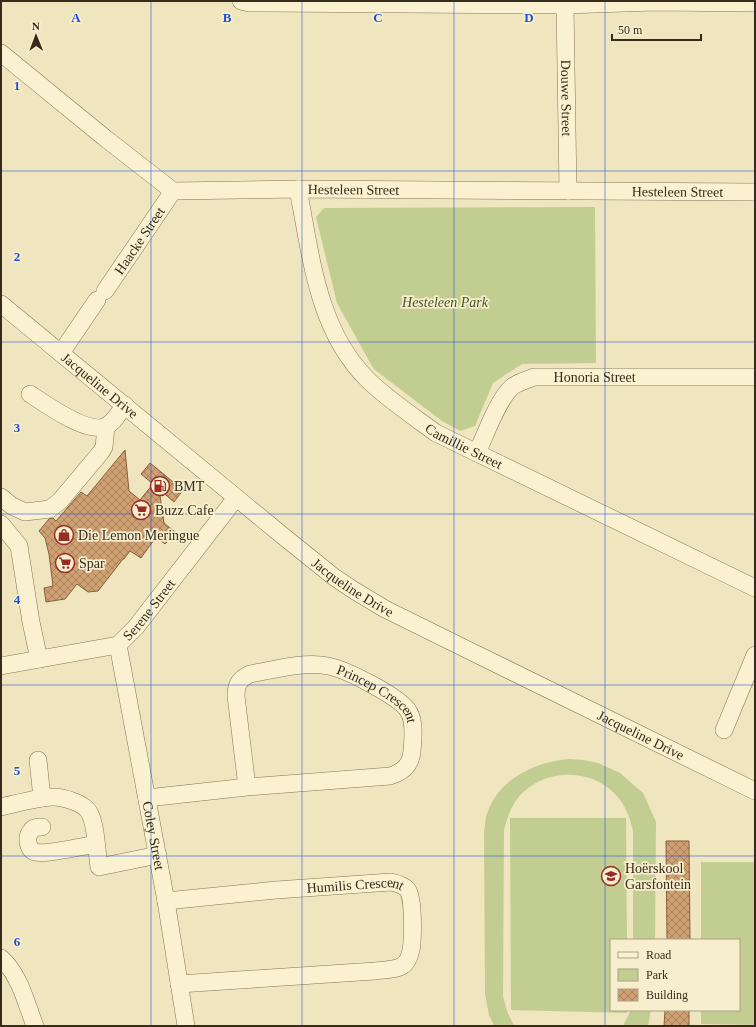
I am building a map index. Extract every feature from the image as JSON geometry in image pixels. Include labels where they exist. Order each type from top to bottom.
[{"type":"street","points":[[241,1],[249,3],[564,5],[654,2],[755,3]]},
{"type":"street","name":"Douwe Street","points":[[564,5],[568,191]]},
{"type":"street","points":[[1,52],[105,138],[173,191]]},
{"type":"street","name":"Hesteleen Street","points":[[173,191],[298,189],[755,192]]},
{"type":"street","name":"Camillie Street","points":[[298,189],[317,284],[324,306],[336,336],[366,378],[436,433],[755,588]]},
{"type":"street","name":"Haacke Street","points":[[60,353],[173,191]]},
{"type":"street","name":"Jacqueline Drive","points":[[2,306],[334,577],[385,609],[755,791]]},
{"type":"street","name":"Honoria Street","points":[[478,453],[498,408],[508,391],[520,382],[534,377],[755,377]]},
{"type":"street","points":[[30,394],[69,418],[96,428],[106,427],[110,424],[125,405]]},
{"type":"street","points":[[1,497],[12,506],[25,512],[50,509],[60,501],[101,452],[104,447],[106,427]]},
{"type":"street","name":"Serene Street","points":[[1,666],[118,645],[136,627],[236,498]]},
{"type":"street","points":[[1,524],[19,546],[31,622],[39,659]]},
{"type":"street","name":"Coley Street","points":[[118,645],[158,855],[186,1026]]},
{"type":"street","points":[[724,730],[755,655]]},
{"type":"street","name":"Princep Crescent","points":[[147,798],[247,787],[390,776],[398,774],[404,770],[410,762],[412,756],[412,725],[409,711],[398,700],[385,691],[329,666],[309,664],[250,674],[239,681],[236,688],[247,787]]},
{"type":"street","points":[[38,760],[42,798]]},
{"type":"street","points":[[1,807],[53,797],[73,801],[89,812],[93,823],[99,867],[158,855]]},
{"type":"street","points":[[42,826],[31,830],[29,833],[29,846],[34,852],[96,844]]},
{"type":"street","name":"Humilis Crescent","points":[[166,901],[276,890],[391,882],[399,884],[408,890],[412,898],[411,949],[408,959],[402,966],[390,970],[179,984]]},
{"type":"street","points":[[1,958],[6,962],[19,982],[35,1026]]},
{"type":"green space","name":"Hesteleen Park","points":[[595,207],[596,363],[522,364],[493,383],[475,426],[460,431],[442,421],[375,370],[372,366],[337,303],[316,217],[324,208]]},
{"type":"green space","points":[[569,759],[598,763],[620,773],[643,793],[656,822],[655,939],[633,939],[633,831],[629,816],[621,802],[614,793],[603,784],[590,778],[577,775],[563,775],[536,783],[525,791],[515,802],[504,830],[503,996],[507,1011],[514,1026],[494,1026],[489,1015],[485,994],[484,832],[486,816],[492,802],[500,791],[519,774],[531,768]]},
{"type":"green space","points":[[510,818],[626,818],[627,939],[610,939],[610,1011],[627,1011],[627,1013],[511,1010]]},
{"type":"green space","points":[[701,862],[755,862],[755,1025],[701,1024],[701,1011],[740,1011],[740,939],[701,939]]},
{"type":"green space","points":[[630,1011],[651,1011],[648,1026],[623,1026]]},
{"type":"building","points":[[125,450],[129,491],[140,500],[153,484],[141,474],[150,463],[183,490],[174,502],[159,489],[164,523],[175,532],[165,544],[156,537],[141,558],[130,551],[98,591],[88,592],[77,584],[65,599],[46,602],[44,588],[53,586],[49,554],[45,538],[39,531],[49,519],[53,518],[56,521],[81,492],[87,496]]},
{"type":"building","points":[[666,841],[689,841],[690,939],[667,939]]},
{"type":"building","points":[[665,1011],[689,1011],[689,1026],[664,1026]]},
{"type":"place","name":"BMT","points":[[160,486]]},
{"type":"place","name":"Buzz Cafe","points":[[141,510]]},
{"type":"place","name":"Die Lemon Meringue","points":[[64,535]]},
{"type":"place","name":"Spar","points":[[65,563]]},
{"type":"place","name":"Hoërskool Garsfontein","points":[[611,876]]}]
